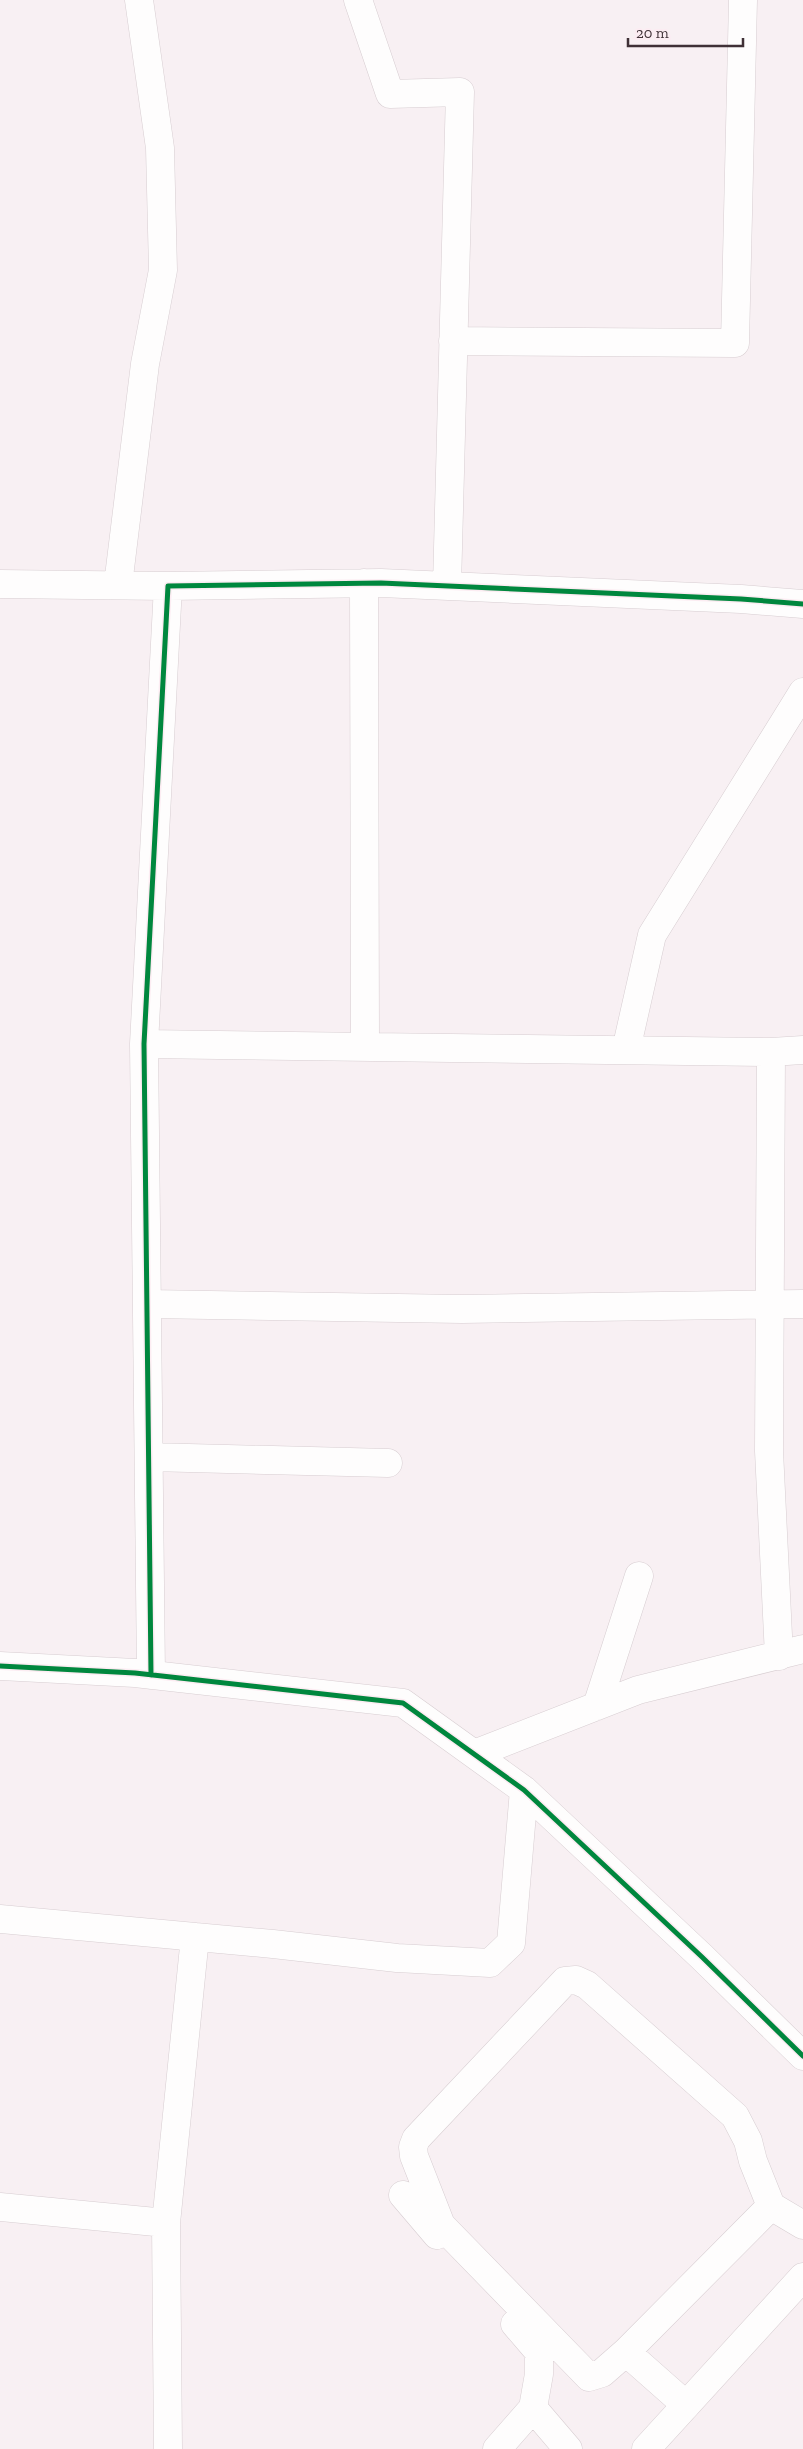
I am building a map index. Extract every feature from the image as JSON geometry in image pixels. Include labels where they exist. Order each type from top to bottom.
[{"type":"street","points":[[118,585],[145,364],[163,270],[160,148],[139,0]]},
{"type":"street","points":[[358,0],[390,94],[460,92],[447,586]]},
{"type":"street","points":[[453,341],[735,343],[743,0]]},
{"type":"street","points":[[0,584],[168,586],[364,583],[741,599],[803,604]]},
{"type":"street","points":[[364,583],[365,1047]]},
{"type":"street","points":[[151,1675],[144,1044],[168,586]]},
{"type":"street","points":[[626,1050],[652,935],[803,692]]},
{"type":"street","points":[[144,1044],[771,1052],[803,1050]]},
{"type":"street","points":[[474,1754],[638,1690],[791,1652],[769,1451],[771,1052]]},
{"type":"street","points":[[148,1304],[462,1310],[803,1304]]},
{"type":"street","points":[[150,1457],[388,1463]]},
{"type":"street","points":[[596,1706],[639,1576]]},
{"type":"street","points":[[0,1666],[151,1675],[403,1703],[524,1790],[702,1957],[803,2056]]},
{"type":"street","points":[[0,1919],[397,1958],[490,1963],[511,1943],[524,1790]]},
{"type":"street","points":[[168,2449],[166,2223],[195,1937]]},
{"type":"street","points":[[771,2206],[626,2352],[602,2373],[589,2377],[441,2225],[414,2156],[413,2147],[416,2139],[565,1980],[576,1980],[587,1985],[735,2116],[748,2141],[752,2161],[771,2206],[803,2225]]},
{"type":"street","points":[[403,2195],[539,2352],[539,2374],[533,2408],[497,2449]]},
{"type":"street","points":[[0,2207],[166,2223]]},
{"type":"street","points":[[646,2449],[803,2278]]},
{"type":"street","points":[[626,2352],[686,2405]]},
{"type":"street","points":[[533,2408],[568,2449]]},
{"type":"cycle path","points":[[151,1675],[144,1044],[168,586],[381,583],[741,599],[803,604]]},
{"type":"cycle path","points":[[0,1666],[135,1673],[403,1703],[524,1790],[702,1957],[803,2056]]}]
